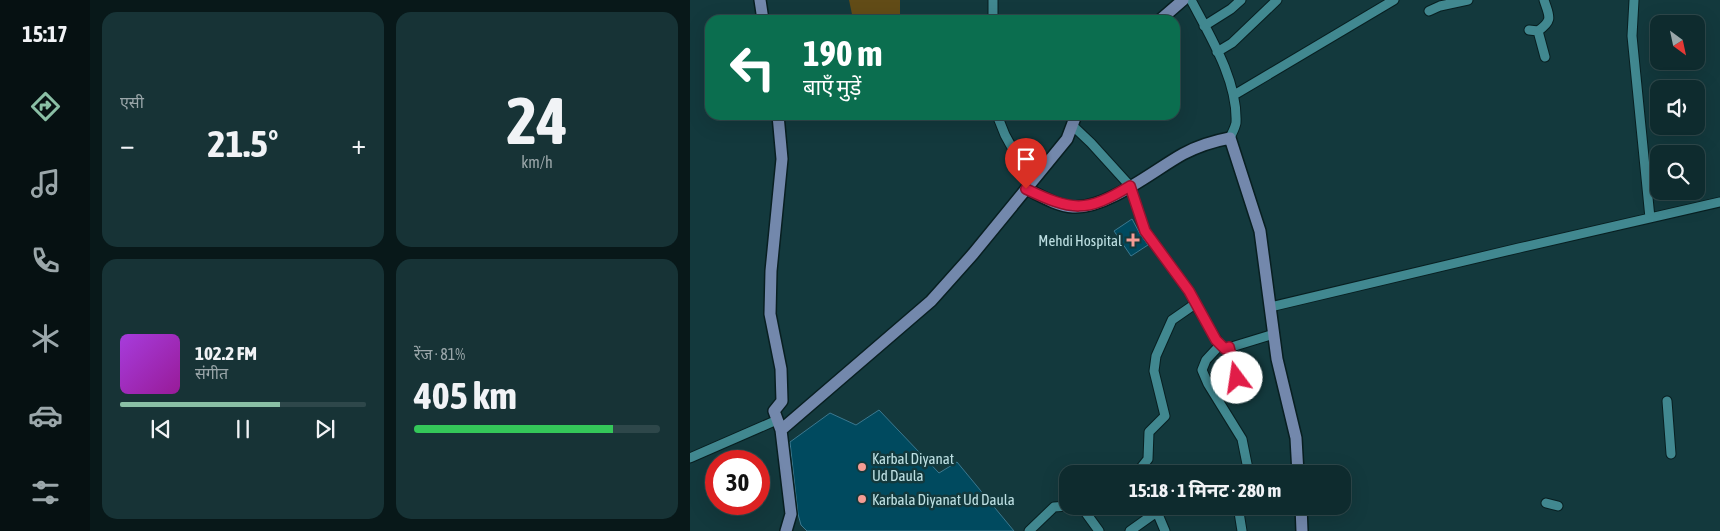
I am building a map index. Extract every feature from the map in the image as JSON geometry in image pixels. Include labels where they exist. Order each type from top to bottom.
[{"type":"street","points":[[760,0],[762,15]]},
{"type":"street","points":[[993,0],[993,15]]},
{"type":"street","points":[[1166,15],[1183,0]]},
{"type":"street","points":[[1191,0],[1217,52],[1234,95],[1236,125],[1230,138],[1260,231],[1277,359],[1296,438],[1298,465]]},
{"type":"street","points":[[1204,26],[1231,9],[1240,0]]},
{"type":"street","points":[[1217,52],[1232,43],[1277,0]]},
{"type":"street","points":[[1234,95],[1394,0]]},
{"type":"street","points":[[1430,11],[1450,2],[1468,0]]},
{"type":"street","points":[[1544,0],[1549,21],[1546,26],[1534,31],[1545,57]]},
{"type":"street","points":[[1634,0],[1632,36],[1650,218]]},
{"type":"street","points":[[778,120],[782,159],[771,271],[770,314],[781,369],[782,401],[774,412],[779,425],[791,514],[790,529]]},
{"type":"street","points":[[999,120],[1014,153],[1037,176]]},
{"type":"street","points":[[690,458],[779,425],[931,301],[973,254],[1067,139],[1074,120]]},
{"type":"street","points":[[1074,120],[1091,143],[1130,186],[1145,231],[1189,291],[1220,345],[1225,349],[1274,334]]},
{"type":"street","points":[[1026,189],[1050,200],[1073,207],[1095,204],[1184,154],[1214,141],[1230,138]]},
{"type":"street","points":[[1270,307],[1720,202]]},
{"type":"street","points":[[1143,465],[1148,459],[1149,432],[1165,416],[1154,370],[1156,356],[1172,320],[1195,304]]},
{"type":"street","points":[[1220,345],[1206,360],[1202,370],[1208,384],[1242,439],[1247,465]]},
{"type":"street","points":[[1229,347],[1241,394]]},
{"type":"street","points":[[1667,401],[1671,454]]},
{"type":"street","points":[[1546,503],[1558,506]]},
{"type":"street","points":[[1029,531],[1054,507],[1059,507]]},
{"type":"street","points":[[1087,515],[1099,531]]},
{"type":"street","points":[[1130,531],[1152,515]]},
{"type":"street","points":[[1159,515],[1165,531]]},
{"type":"street","points":[[1239,515],[1242,531]]},
{"type":"street","points":[[1301,515],[1302,531]]},
{"type":"shaded area","points":[[849,0],[900,0],[900,15],[852,15]]},
{"type":"building","points":[[1132,219],[1148,245],[1131,256],[1114,231]]},
{"type":"building","name":"Karbal Diyanat Ud Daula","points":[[879,410],[939,473],[957,462],[1014,531],[807,531],[801,525],[798,514],[790,442],[830,413],[856,425]]},
{"type":"place","name":"Mehdi Hospital","points":[[1133,240]]},
{"type":"place","name":"Karbal Diyanat Ud Daula","points":[[862,467]]},
{"type":"place","name":"Karbala Diyanat Ud Daula","points":[[862,499]]},
{"type":"route","points":[[1026,189],[1050,200],[1073,207],[1095,204],[1130,186],[1145,231],[1189,291],[1216,340],[1225,349],[1229,347],[1237,378]]}]
